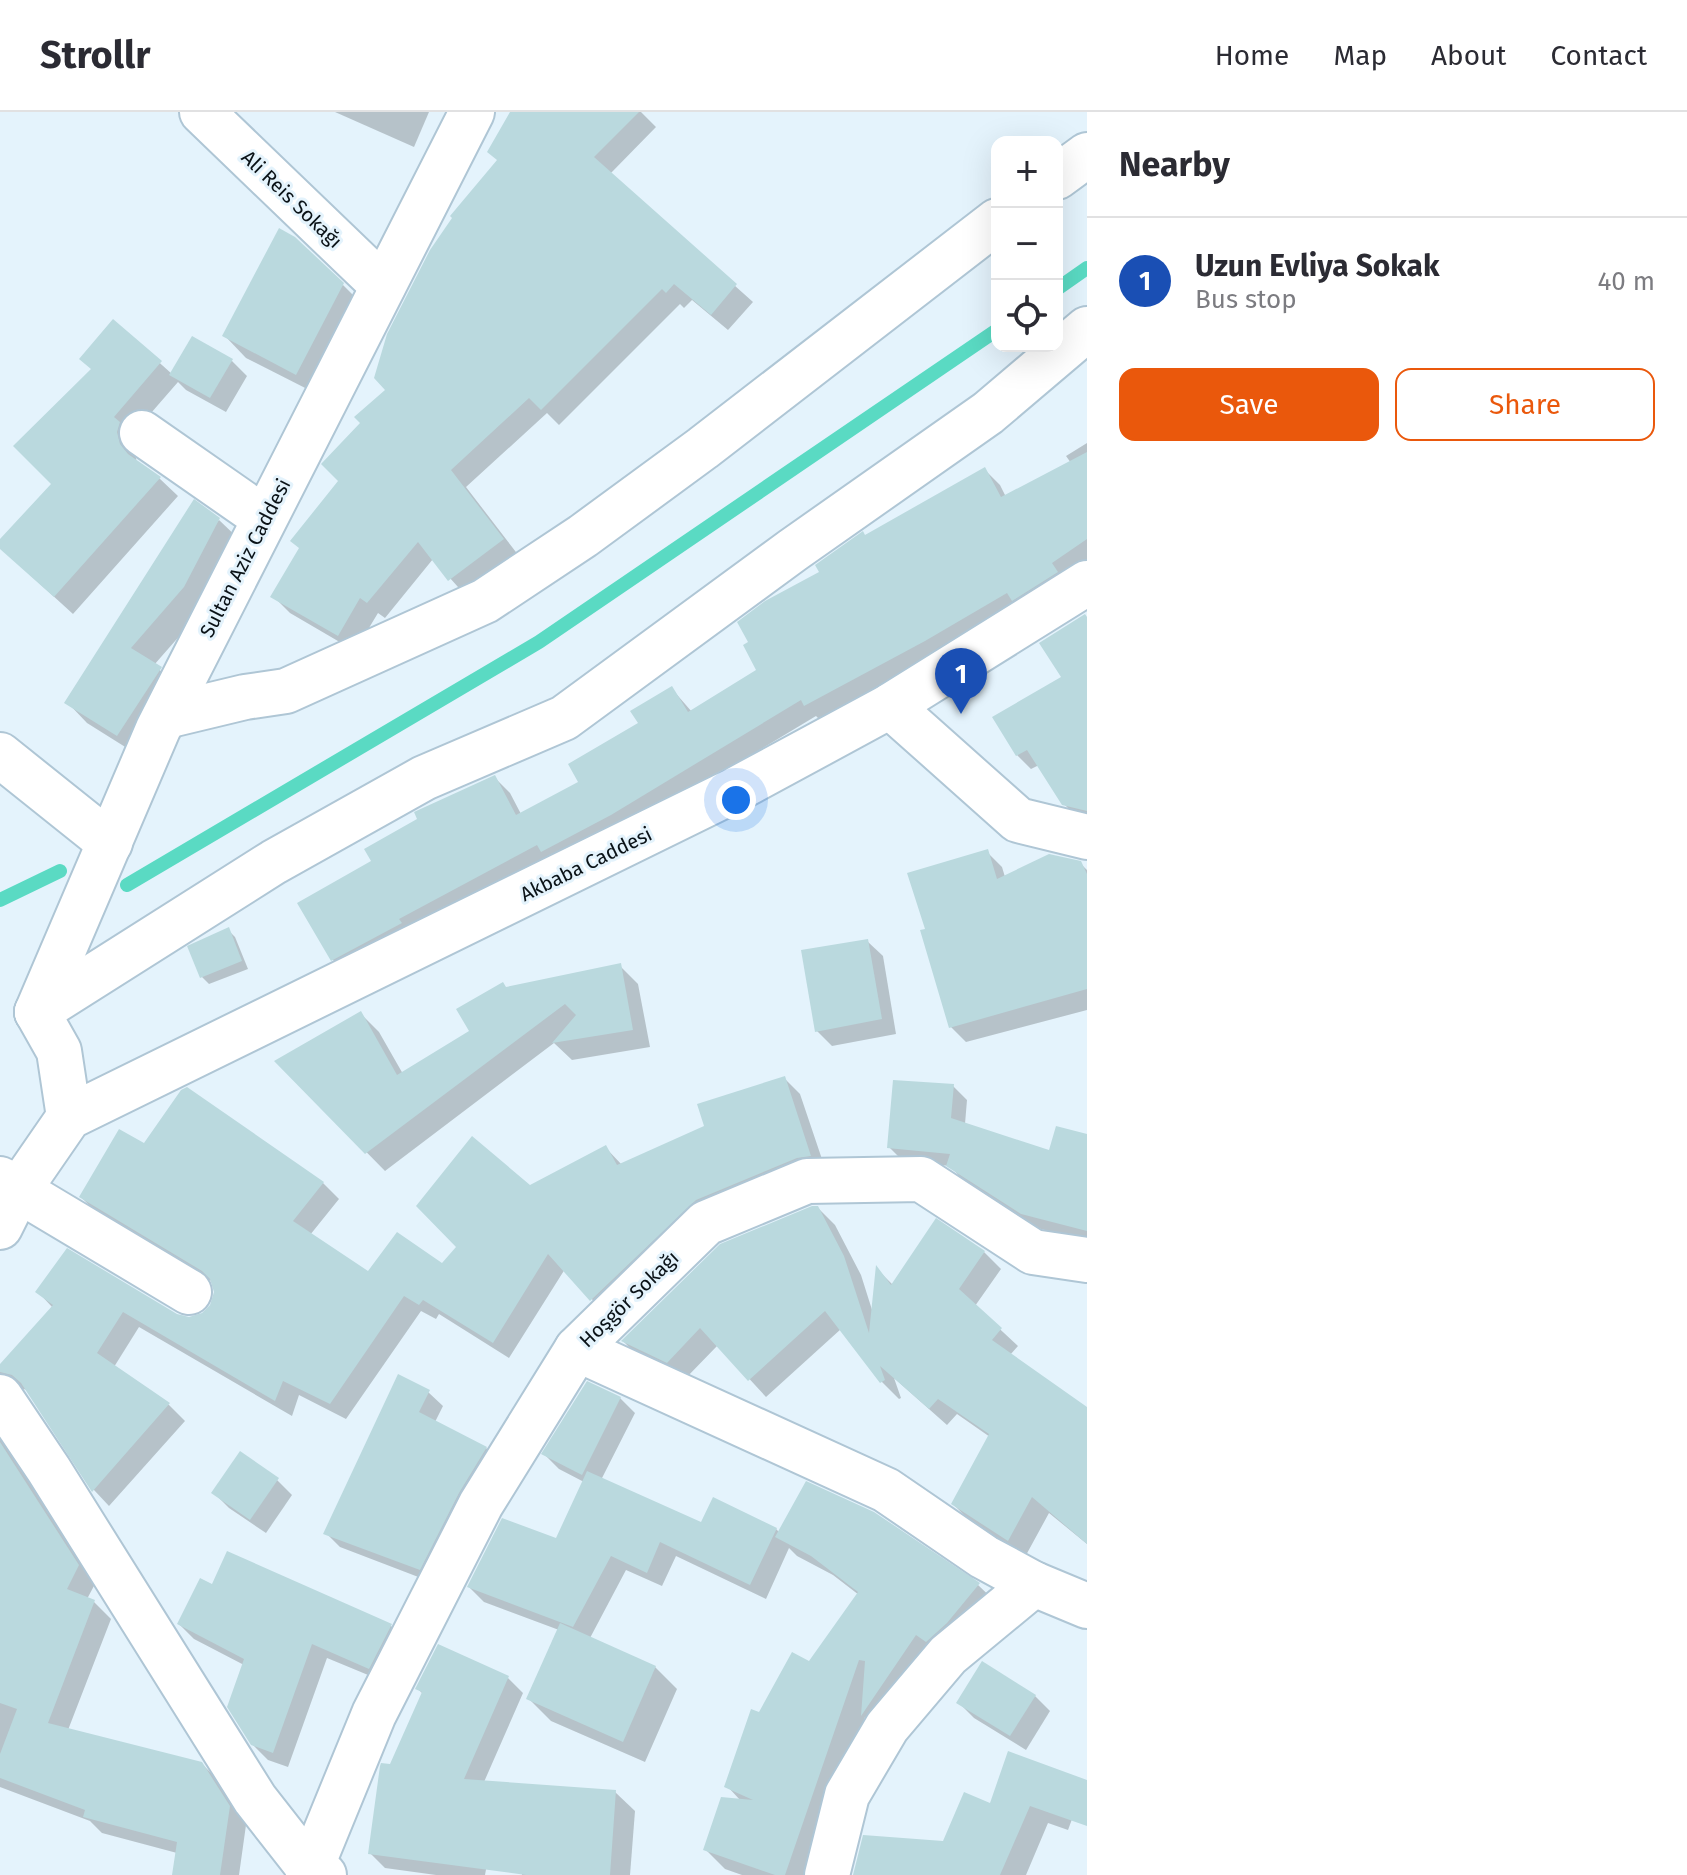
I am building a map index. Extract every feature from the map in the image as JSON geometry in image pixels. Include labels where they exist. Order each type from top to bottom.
[{"type":"street","name":"Ali Reis Sokağı","points":[[202,112],[383,286]]},
{"type":"street","name":"Sultan Aziz Caddesi","points":[[37,1012],[166,716],[472,112]]},
{"type":"street","points":[[1063,173],[1087,155]]},
{"type":"street","points":[[166,716],[233,699],[286,691],[485,601],[583,536],[691,457],[991,226]]},
{"type":"street","points":[[189,1292],[6,1199],[69,1117],[59,1051],[37,1012],[274,862],[410,786],[564,718],[793,550],[988,413],[1087,329]]},
{"type":"street","points":[[142,433],[264,518]]},
{"type":"street","name":"Akbaba Caddesi","points":[[69,1117],[731,792],[890,706],[1087,583]]},
{"type":"street","points":[[890,706],[1018,820],[1087,837]]},
{"type":"street","points":[[0,755],[110,843]]},
{"type":"street","name":"Hoşgör Sokağı","points":[[314,1873],[374,1714],[481,1504],[577,1349],[706,1223],[807,1181],[921,1179],[1033,1252],[1087,1260]]},
{"type":"street","points":[[577,1349],[886,1490],[984,1557],[1034,1584],[1087,1606]]},
{"type":"street","points":[[0,1397],[255,1799],[314,1873]]},
{"type":"street","points":[[827,1875],[847,1795],[887,1727],[948,1655],[1034,1584]]},
{"type":"building","points":[[510,112],[639,112],[594,157],[737,284],[711,315],[674,284],[666,293],[662,289],[541,410],[529,398],[451,470],[504,539],[448,581],[418,542],[367,603],[360,598],[338,636],[270,597],[299,548],[290,541],[338,481],[321,464],[360,423],[354,417],[385,390],[374,378],[387,334],[430,250],[452,218],[450,216],[497,160],[487,152]]},
{"type":"building","points":[[279,228],[295,237],[344,283],[296,375],[222,336]]},
{"type":"building","points":[[113,319],[162,361],[114,417],[120,422],[117,432],[120,444],[128,454],[161,477],[54,597],[0,549],[0,539],[51,484],[13,446],[91,369],[79,359]]},
{"type":"building","points":[[192,336],[233,359],[210,398],[169,375]]},
{"type":"building","points":[[1087,452],[1087,539],[1052,563],[1058,572],[1012,601],[1007,593],[804,706],[801,700],[611,815],[541,852],[537,845],[399,919],[402,923],[331,961],[297,903],[371,861],[364,849],[417,819],[414,812],[495,775],[516,815],[578,782],[568,764],[638,723],[630,711],[672,686],[688,712],[756,670],[743,645],[748,642],[737,622],[765,601],[819,572],[815,565],[863,531],[865,535],[985,467],[1001,497]]},
{"type":"building","points":[[194,499],[220,518],[184,587],[131,648],[162,667],[117,736],[64,703]]},
{"type":"building","points":[[1085,614],[1087,811],[1062,805],[1027,750],[1016,756],[992,717],[1061,677],[1039,643]]},
{"type":"building","points":[[988,849],[997,879],[1049,854],[1081,861],[1087,874],[1087,989],[949,1028],[920,930],[925,929],[907,873]]},
{"type":"building","points":[[229,927],[242,961],[200,978],[187,946]]},
{"type":"building","points":[[868,939],[882,1019],[815,1032],[801,950]]},
{"type":"building","points":[[621,963],[633,1030],[552,1043],[576,1015],[565,1004],[365,1154],[274,1061],[361,1011],[397,1075],[469,1031],[456,1009],[503,982],[506,987]]},
{"type":"building","points":[[785,1076],[811,1156],[797,1158],[696,1200],[590,1301],[548,1254],[493,1343],[423,1300],[419,1305],[404,1296],[330,1404],[283,1381],[275,1401],[123,1312],[97,1353],[170,1403],[92,1492],[21,1383],[12,1375],[0,1372],[0,1364],[53,1305],[35,1292],[67,1248],[177,1314],[189,1317],[202,1313],[210,1305],[214,1292],[210,1279],[202,1271],[79,1197],[119,1129],[144,1143],[181,1090],[187,1087],[324,1182],[293,1221],[368,1271],[397,1232],[442,1263],[456,1247],[416,1206],[472,1136],[530,1185],[606,1145],[617,1165],[704,1126],[697,1104]]},
{"type":"building","points":[[893,1080],[954,1084],[951,1118],[1049,1150],[1056,1126],[1087,1134],[1087,1231],[1021,1214],[946,1166],[950,1154],[887,1148]]},
{"type":"building","points":[[818,1206],[844,1256],[869,1333],[876,1265],[891,1285],[936,1218],[985,1251],[959,1289],[1002,1328],[992,1340],[1087,1407],[1087,1544],[1032,1497],[1008,1541],[951,1504],[989,1434],[938,1399],[929,1409],[880,1366],[885,1380],[880,1383],[825,1311],[748,1381],[700,1328],[667,1363],[621,1341],[720,1244]]},
{"type":"building","points":[[398,1374],[430,1390],[419,1412],[487,1447],[459,1493],[420,1570],[323,1534]]},
{"type":"building","points":[[587,1381],[621,1397],[582,1475],[541,1454]]},
{"type":"building","points":[[0,1442],[79,1565],[67,1589],[95,1600],[48,1723],[202,1762],[230,1806],[220,1875],[172,1875],[177,1842],[83,1817],[85,1810],[0,1778],[0,1754],[17,1709],[0,1703]]},
{"type":"building","points":[[240,1451],[279,1478],[250,1520],[211,1493]]},
{"type":"building","points":[[587,1471],[701,1522],[713,1497],[777,1528],[750,1585],[660,1542],[647,1573],[611,1556],[573,1627],[467,1587],[502,1518],[556,1538]]},
{"type":"building","points":[[806,1481],[874,1512],[980,1583],[947,1623],[926,1642],[916,1635],[861,1716],[865,1661],[859,1660],[785,1875],[775,1875],[703,1850],[721,1797],[753,1800],[724,1787],[751,1709],[759,1712],[792,1652],[809,1661],[858,1592],[811,1556],[775,1537]]},
{"type":"building","points":[[227,1551],[392,1624],[369,1669],[312,1644],[273,1753],[251,1745],[227,1707],[244,1659],[177,1624],[200,1578],[212,1584]]},
{"type":"building","points":[[560,1623],[656,1666],[623,1742],[526,1699]]},
{"type":"building","points":[[438,1644],[509,1676],[464,1779],[616,1790],[610,1875],[526,1875],[368,1854],[381,1763],[390,1764],[422,1692],[415,1689]]},
{"type":"building","points":[[982,1661],[1036,1695],[1010,1736],[956,1703]]},
{"type":"building","points":[[1008,1751],[1087,1780],[1087,1826],[1030,1806],[1000,1875],[853,1875],[863,1835],[943,1841],[964,1792],[990,1803]]},
{"type":"waterway","points":[[1063,285],[1087,268]]},
{"type":"waterway","points":[[127,885],[539,642],[991,334]]},
{"type":"waterway","points":[[0,900],[60,871]]},
{"type":"place","name":"Uzun Evliya Sokak","points":[[961,714]]}]
